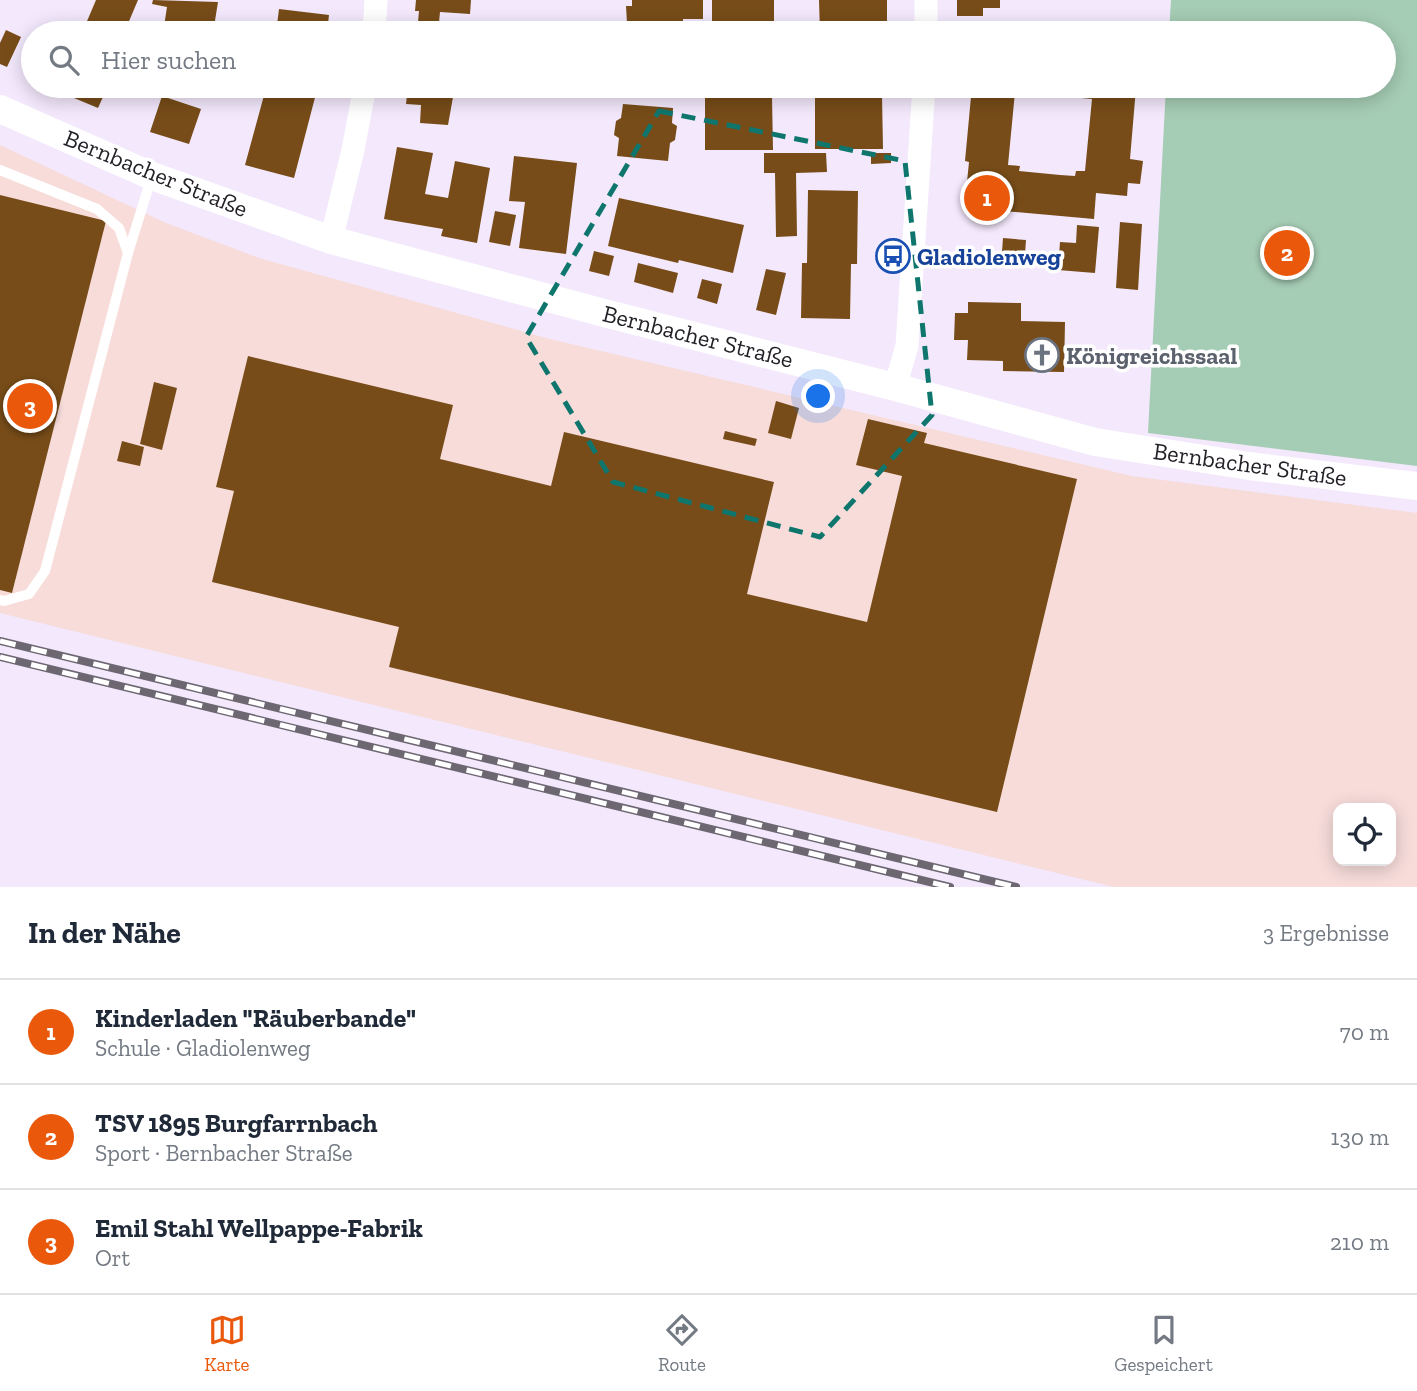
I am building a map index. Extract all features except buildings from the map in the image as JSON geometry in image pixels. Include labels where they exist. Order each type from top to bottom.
[{"type":"street","points":[[375,21],[376,0]]},
{"type":"street","points":[[926,0],[926,21]]},
{"type":"street","points":[[331,240],[363,98]]},
{"type":"street","points":[[895,387],[907,346],[923,98]]},
{"type":"street","name":"Bernbacher Straße","points":[[0,109],[152,176],[331,240],[1095,442],[1249,466],[1417,486]]},
{"type":"lane","points":[[0,170],[97,209],[120,228],[128,253]]},
{"type":"lane","points":[[0,600],[29,594],[45,571],[128,253],[152,176]]},
{"type":"highlighted area","points":[[659,111],[905,161],[932,415],[820,537],[613,482],[526,337]]},
{"type":"shaded area","points":[[0,145],[166,223],[259,258],[550,339],[1132,476],[1417,513],[1417,887],[1114,887],[0,613]]},
{"type":"green space","points":[[1171,0],[1417,0],[1417,466],[1148,433],[1165,98],[1396,98],[1396,21],[1170,21]]},
{"type":"railway","points":[[0,641],[1016,887]]},
{"type":"railway","points":[[0,657],[950,887]]},
{"type":"place","name":"Kinderladen \"Räuberbande\"","points":[[987,198]]},
{"type":"place","name":"TSV 1895 Burgfarrnbach","points":[[1287,253]]},
{"type":"place","name":"Gladiolenweg","points":[[893,256]]},
{"type":"place","name":"Königreichssaal","points":[[1042,355]]},
{"type":"place","name":"Emil Stahl Wellpappe-Fabrik","points":[[30,406]]}]
